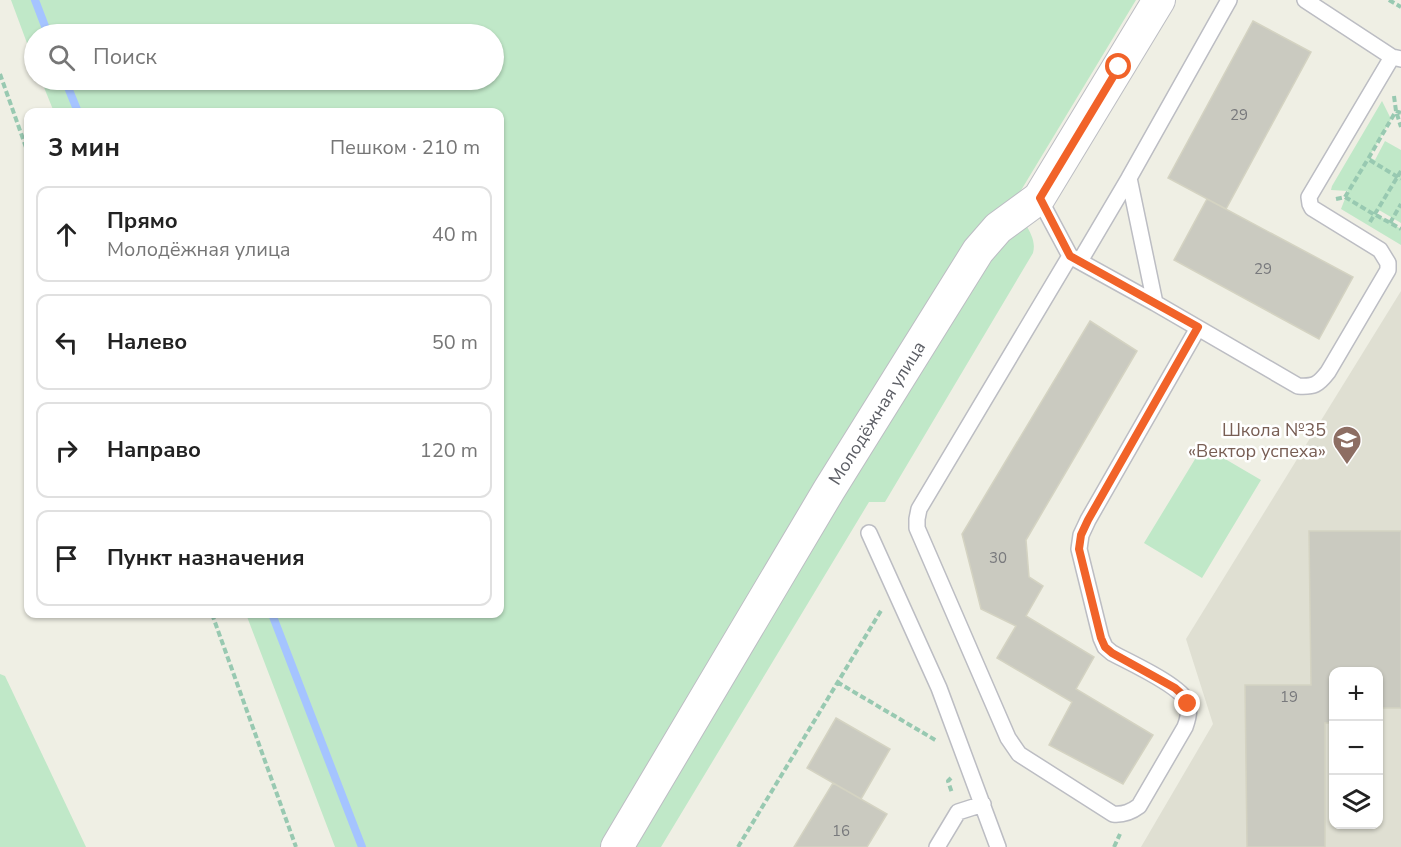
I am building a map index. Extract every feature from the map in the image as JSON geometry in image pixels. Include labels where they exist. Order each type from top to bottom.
[{"type":"street","name":"Молодёжная улица","points":[[617,847],[829,489],[978,251],[998,228],[1040,198],[1159,0]]},
{"type":"lane","points":[[1198,327],[1081,535],[1079,549],[1105,647],[1175,688],[1185,697],[1188,704],[1189,713],[1185,727],[1139,806],[1131,812],[1113,814],[1019,754],[1013,746],[917,528],[917,519],[919,509],[1075,258],[1129,178],[1229,0]]},
{"type":"lane","points":[[1040,198],[1075,258],[1298,386],[1310,387],[1320,383],[1386,276],[1388,263],[1380,250],[1312,208],[1309,197],[1397,58],[1305,0]]},
{"type":"lane","points":[[1129,178],[1155,303]]},
{"type":"lane","points":[[869,533],[939,688],[998,847]]},
{"type":"lane","points":[[937,847],[958,812],[983,804]]},
{"type":"path","points":[[1389,0],[1401,7]]},
{"type":"path","points":[[0,74],[24,142]]},
{"type":"path","points":[[1333,200],[1345,197],[1396,111],[1401,113]]},
{"type":"path","points":[[1368,159],[1399,178]]},
{"type":"path","points":[[1368,226],[1399,178],[1401,171]]},
{"type":"path","points":[[1345,197],[1401,229]]},
{"type":"path","points":[[1390,223],[1401,204]]},
{"type":"path","points":[[738,847],[886,601],[897,594]]},
{"type":"path","points":[[213,618],[296,847]]},
{"type":"path","points":[[837,682],[942,744]]},
{"type":"path","points":[[955,772],[948,781],[958,812]]},
{"type":"shaded area","name":"Школа №35 «Вектор успеха»","points":[[1401,291],[1401,847],[1141,847],[1213,724],[1186,639]]},
{"type":"green space","points":[[11,0],[1136,0],[1020,192],[1020,210],[1032,238],[1033,253],[885,502],[869,502],[661,847],[335,847],[248,618],[504,618],[504,108],[52,108],[45,90],[504,90],[504,24],[24,24],[24,35]]},
{"type":"green space","points":[[1382,101],[1391,119],[1369,157],[1375,160],[1385,141],[1401,150],[1401,223],[1379,210],[1376,214],[1401,229],[1401,245],[1341,209],[1348,191],[1331,190]]},
{"type":"green space","points":[[1203,446],[1261,480],[1202,578],[1144,543]]},
{"type":"green space","points":[[0,674],[5,676],[86,847],[0,847]]},
{"type":"building","points":[[1253,21],[1311,52],[1226,209],[1168,178]]},
{"type":"building","points":[[1207,199],[1353,277],[1319,339],[1174,260]]},
{"type":"building","points":[[1090,321],[1137,351],[1026,540],[1029,577],[1043,586],[1026,616],[1094,657],[1076,689],[1153,735],[1123,784],[1049,745],[1072,702],[997,658],[1016,626],[981,609],[962,534]]},
{"type":"building","points":[[1309,531],[1401,531],[1401,708],[1383,708],[1383,667],[1329,667],[1329,723],[1325,723],[1325,847],[1247,847],[1245,685],[1311,685]]},
{"type":"building","points":[[836,718],[890,749],[861,799],[807,768]]},
{"type":"building","points":[[833,783],[887,814],[867,847],[794,847]]},
{"type":"waterway","points":[[35,0],[44,24]]},
{"type":"waterway","points":[[69,90],[76,108]]},
{"type":"waterway","points":[[274,618],[362,847]]},
{"type":"place","name":"Школа №35 «Вектор успеха»","points":[[1347,466]]},
{"type":"route","points":[[1119,67],[1040,198],[1070,256],[1198,327],[1088,520],[1081,535],[1079,549],[1105,647],[1175,688],[1185,697],[1188,704]]}]
